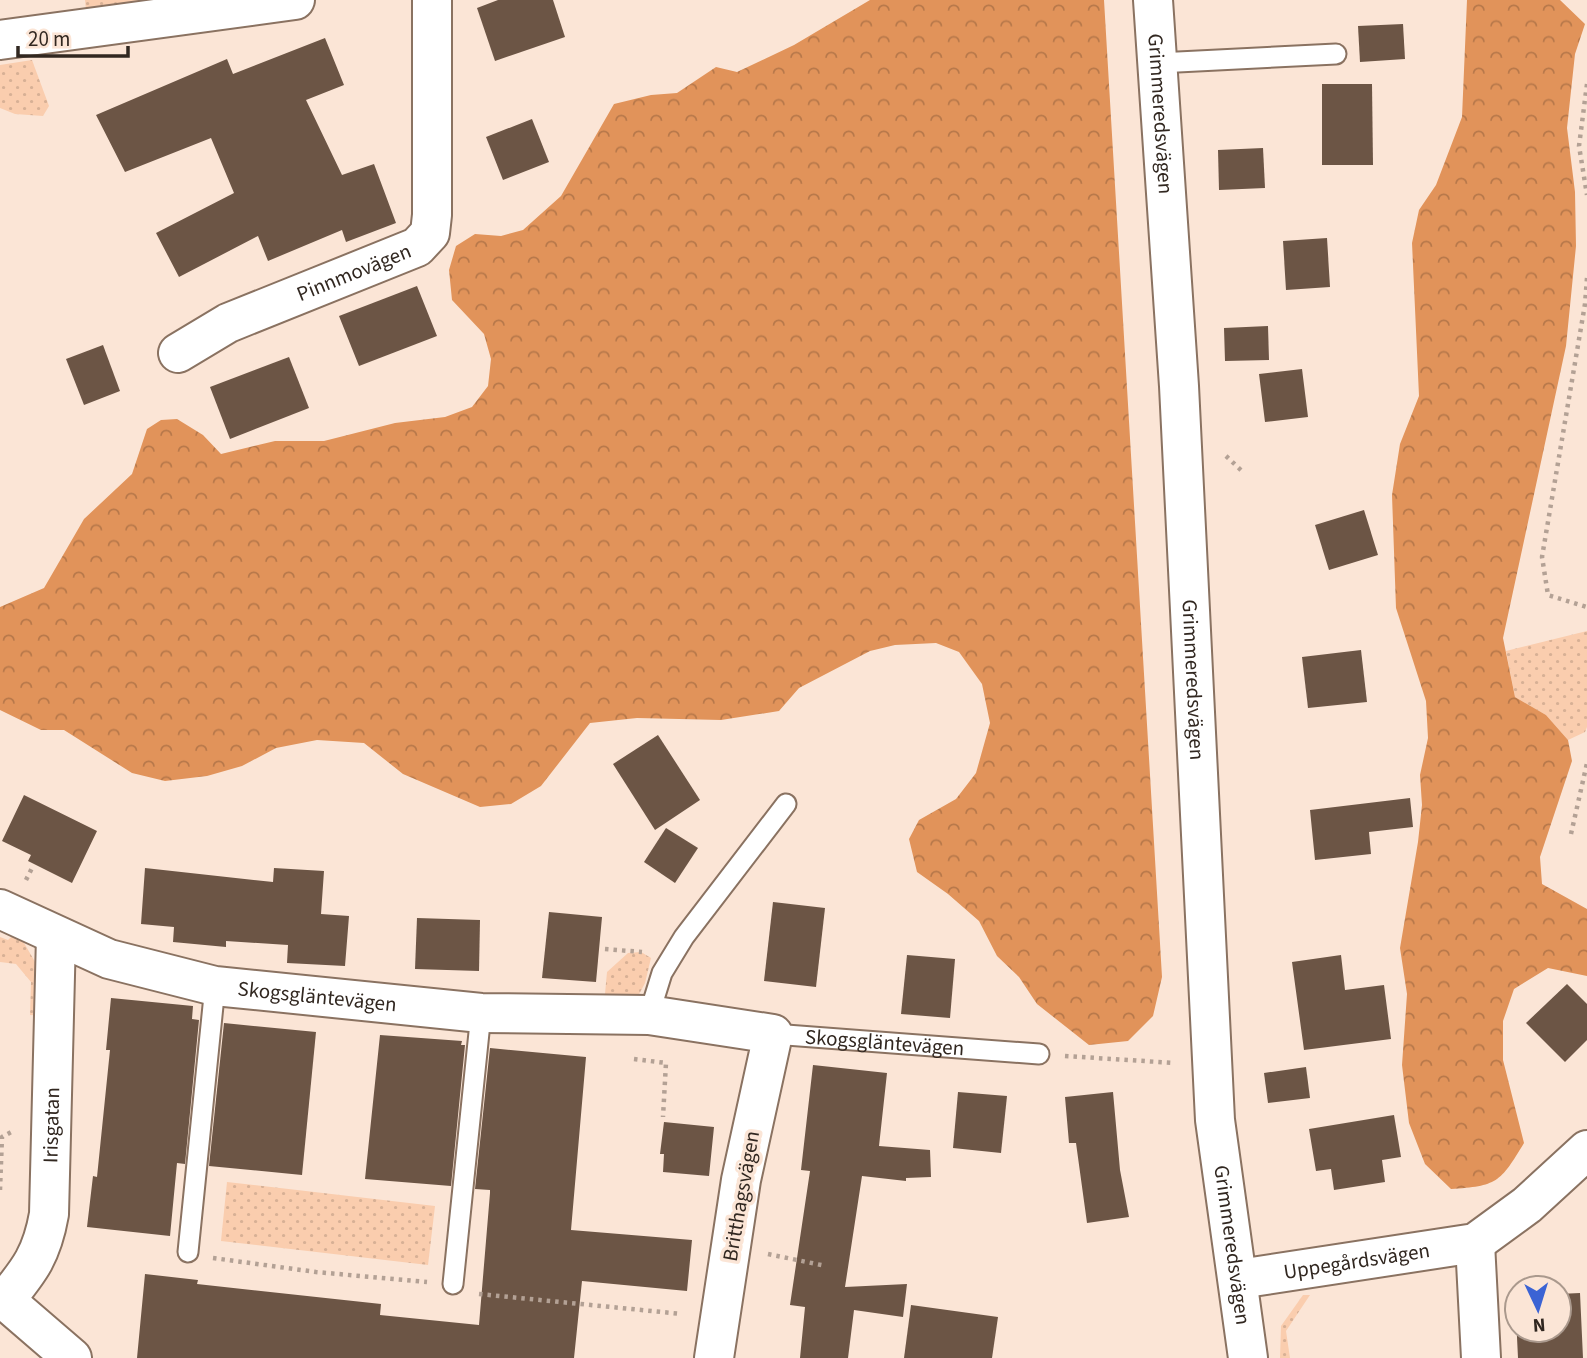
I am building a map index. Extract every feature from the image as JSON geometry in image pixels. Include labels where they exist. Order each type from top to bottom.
[{"type":"street","points":[[0,40],[295,0]]},
{"type":"street","name":"Pinnmovägen","points":[[178,353],[228,323],[398,255],[425,241],[430,233],[432,215],[432,0]]},
{"type":"street","name":"Grimmeredsvägen","points":[[1153,0],[1206,881],[1215,1120],[1248,1358]]},
{"type":"street","name":"Skogsgläntevägen","points":[[0,909],[109,959],[215,986],[481,1013],[649,1015],[773,1034]]},
{"type":"street","name":"Irisgatan","points":[[2,1298],[33,1265],[44,1242],[49,1214],[56,936]]},
{"type":"street","name":"Britthagsvägen","points":[[715,1358],[741,1180],[773,1034]]},
{"type":"street","name":"Uppegårdsvägen","points":[[1239,1279],[1475,1243],[1527,1205],[1587,1150]]},
{"type":"street","points":[[1475,1243],[1481,1358]]},
{"type":"street","points":[[2,1298],[72,1358]]},
{"type":"lane","points":[[1158,63],[1336,54]]},
{"type":"lane","points":[[649,1015],[662,973],[684,937],[786,804]]},
{"type":"lane","points":[[188,1252],[215,986]]},
{"type":"lane","points":[[453,1284],[481,1013]]},
{"type":"lane","name":"Skogsgläntevägen","points":[[773,1034],[1039,1054]]},
{"type":"path","points":[[1587,84],[1579,146],[1587,195]]},
{"type":"path","points":[[1587,278],[1586,304],[1542,557],[1548,595],[1587,607]]},
{"type":"path","points":[[1226,456],[1243,472]]},
{"type":"path","points":[[1571,834],[1587,764]]},
{"type":"path","points":[[1039,1054],[1180,1063]]},
{"type":"path","points":[[634,1059],[666,1063],[663,1117]]},
{"type":"path","points":[[0,1190],[2,1137],[13,1133],[14,1124]]},
{"type":"path","points":[[732,1247],[826,1266]]},
{"type":"shaded area","points":[[85,0],[151,0],[152,4],[86,10]]},
{"type":"shaded area","points":[[32,60],[49,106],[43,116],[15,114],[0,108],[0,65]]},
{"type":"shaded area","points":[[1587,631],[1587,727],[1585,732],[1568,740],[1546,715],[1515,697],[1506,651]]},
{"type":"shaded area","points":[[17,931],[41,972],[41,1016],[30,1015],[31,982],[16,964],[0,962],[0,937],[8,940]]},
{"type":"shaded area","points":[[641,952],[651,958],[645,983],[636,1000],[604,1005],[607,972],[628,953]]},
{"type":"shaded area","points":[[227,1182],[435,1206],[428,1265],[221,1241]]},
{"type":"shaded area","points":[[1303,1295],[1310,1295],[1286,1331],[1290,1358],[1280,1358],[1281,1326]]},
{"type":"green space","points":[[870,0],[1104,0],[1162,977],[1153,1016],[1128,1041],[1089,1045],[1037,1004],[1019,977],[997,956],[979,921],[917,872],[909,839],[919,820],[956,799],[976,773],[990,723],[982,684],[959,652],[936,643],[895,645],[870,651],[799,688],[779,711],[721,720],[637,718],[590,723],[541,786],[511,804],[480,807],[403,774],[364,743],[317,740],[276,748],[242,766],[207,776],[165,781],[132,773],[64,730],[41,730],[0,710],[0,607],[44,588],[84,519],[132,474],[147,429],[161,420],[177,419],[203,435],[221,454],[275,441],[324,441],[395,423],[445,417],[472,407],[488,386],[491,359],[484,334],[452,300],[449,270],[456,246],[475,234],[501,236],[523,230],[561,196],[614,104],[651,95],[677,93],[716,67],[737,72],[794,45]]},
{"type":"green space","points":[[1467,0],[1560,0],[1585,24],[1575,54],[1567,128],[1575,192],[1576,246],[1566,346],[1503,638],[1515,697],[1546,715],[1568,740],[1572,761],[1540,857],[1542,884],[1587,909],[1587,976],[1548,968],[1514,989],[1503,1021],[1503,1060],[1524,1143],[1509,1167],[1496,1180],[1478,1186],[1451,1189],[1425,1164],[1409,1123],[1402,1065],[1407,994],[1400,948],[1418,842],[1422,805],[1420,775],[1428,738],[1426,701],[1396,608],[1392,495],[1400,444],[1419,396],[1412,243],[1419,210],[1436,185],[1462,117]]},
{"type":"building","points":[[498,0],[553,0],[565,37],[495,61],[477,8]]},
{"type":"building","points":[[1403,24],[1405,59],[1360,62],[1358,26]]},
{"type":"building","points":[[325,38],[344,85],[306,100],[342,175],[374,164],[396,223],[346,242],[342,230],[268,261],[258,236],[179,277],[156,233],[234,193],[211,138],[125,172],[96,115],[227,59],[233,74]]},
{"type":"building","points":[[1322,84],[1372,84],[1373,165],[1322,165]]},
{"type":"building","points":[[532,119],[549,162],[503,180],[486,137]]},
{"type":"building","points":[[1263,148],[1265,188],[1219,190],[1218,150]]},
{"type":"building","points":[[1327,238],[1330,287],[1286,290],[1283,241]]},
{"type":"building","points":[[417,286],[437,336],[359,366],[339,316]]},
{"type":"building","points":[[1268,326],[1269,360],[1225,361],[1224,328]]},
{"type":"building","points":[[103,345],[120,391],[84,405],[66,359]]},
{"type":"building","points":[[289,357],[309,408],[230,439],[210,387]]},
{"type":"building","points":[[1302,369],[1308,417],[1265,422],[1259,374]]},
{"type":"building","points":[[1364,510],[1378,555],[1329,570],[1315,525]]},
{"type":"building","points":[[1361,650],[1367,702],[1308,708],[1302,657]]},
{"type":"building","points":[[658,735],[700,800],[655,830],[613,764]]},
{"type":"building","points":[[24,795],[97,831],[72,883],[28,861],[31,855],[2,841]]},
{"type":"building","points":[[1410,798],[1413,827],[1369,832],[1371,854],[1315,860],[1310,810]]},
{"type":"building","points":[[666,828],[698,848],[675,883],[644,862]]},
{"type":"building","points":[[145,868],[273,882],[274,868],[324,871],[321,914],[349,916],[345,966],[287,963],[288,945],[226,941],[226,947],[173,942],[174,927],[141,924]]},
{"type":"building","points":[[773,902],[825,908],[816,987],[764,981]]},
{"type":"building","points":[[549,912],[602,917],[596,982],[542,978]]},
{"type":"building","points":[[417,918],[480,920],[479,971],[415,969]]},
{"type":"building","points":[[907,955],[955,959],[950,1018],[901,1014]]},
{"type":"building","points":[[1341,955],[1345,990],[1384,985],[1391,1039],[1304,1050],[1292,962]]},
{"type":"building","points":[[1567,984],[1587,1004],[1587,1040],[1565,1062],[1526,1023]]},
{"type":"building","points":[[111,998],[193,1006],[192,1019],[199,1020],[185,1164],[177,1163],[170,1236],[87,1227],[93,1176],[97,1177],[110,1050],[106,1050]]},
{"type":"building","points":[[224,1023],[316,1032],[302,1175],[209,1166]]},
{"type":"building","points":[[380,1035],[462,1041],[461,1045],[465,1045],[451,1186],[365,1179]]},
{"type":"building","points":[[490,1048],[586,1057],[571,1230],[692,1240],[687,1291],[582,1281],[574,1358],[137,1358],[145,1274],[198,1280],[197,1284],[381,1304],[380,1315],[479,1325],[490,1190],[475,1189]]},
{"type":"building","points":[[813,1065],[887,1073],[879,1146],[930,1150],[931,1177],[906,1178],[906,1181],[862,1176],[845,1287],[907,1284],[903,1317],[854,1310],[848,1358],[800,1358],[805,1307],[790,1305],[810,1171],[801,1170]]},
{"type":"building","points":[[1306,1067],[1310,1098],[1268,1103],[1264,1073]]},
{"type":"building","points":[[958,1092],[1007,1096],[1001,1153],[953,1148]]},
{"type":"building","points":[[1113,1092],[1120,1170],[1129,1217],[1087,1223],[1076,1143],[1069,1143],[1065,1097]]},
{"type":"building","points":[[1394,1115],[1401,1157],[1382,1160],[1385,1182],[1334,1190],[1331,1169],[1316,1171],[1309,1129]]},
{"type":"building","points":[[664,1122],[714,1127],[709,1176],[663,1172],[664,1154],[660,1154]]},
{"type":"building","points":[[1573,1293],[1580,1293],[1583,1358],[1518,1358],[1517,1344],[1573,1344]]},
{"type":"building","points":[[911,1305],[998,1317],[992,1358],[904,1358]]}]
